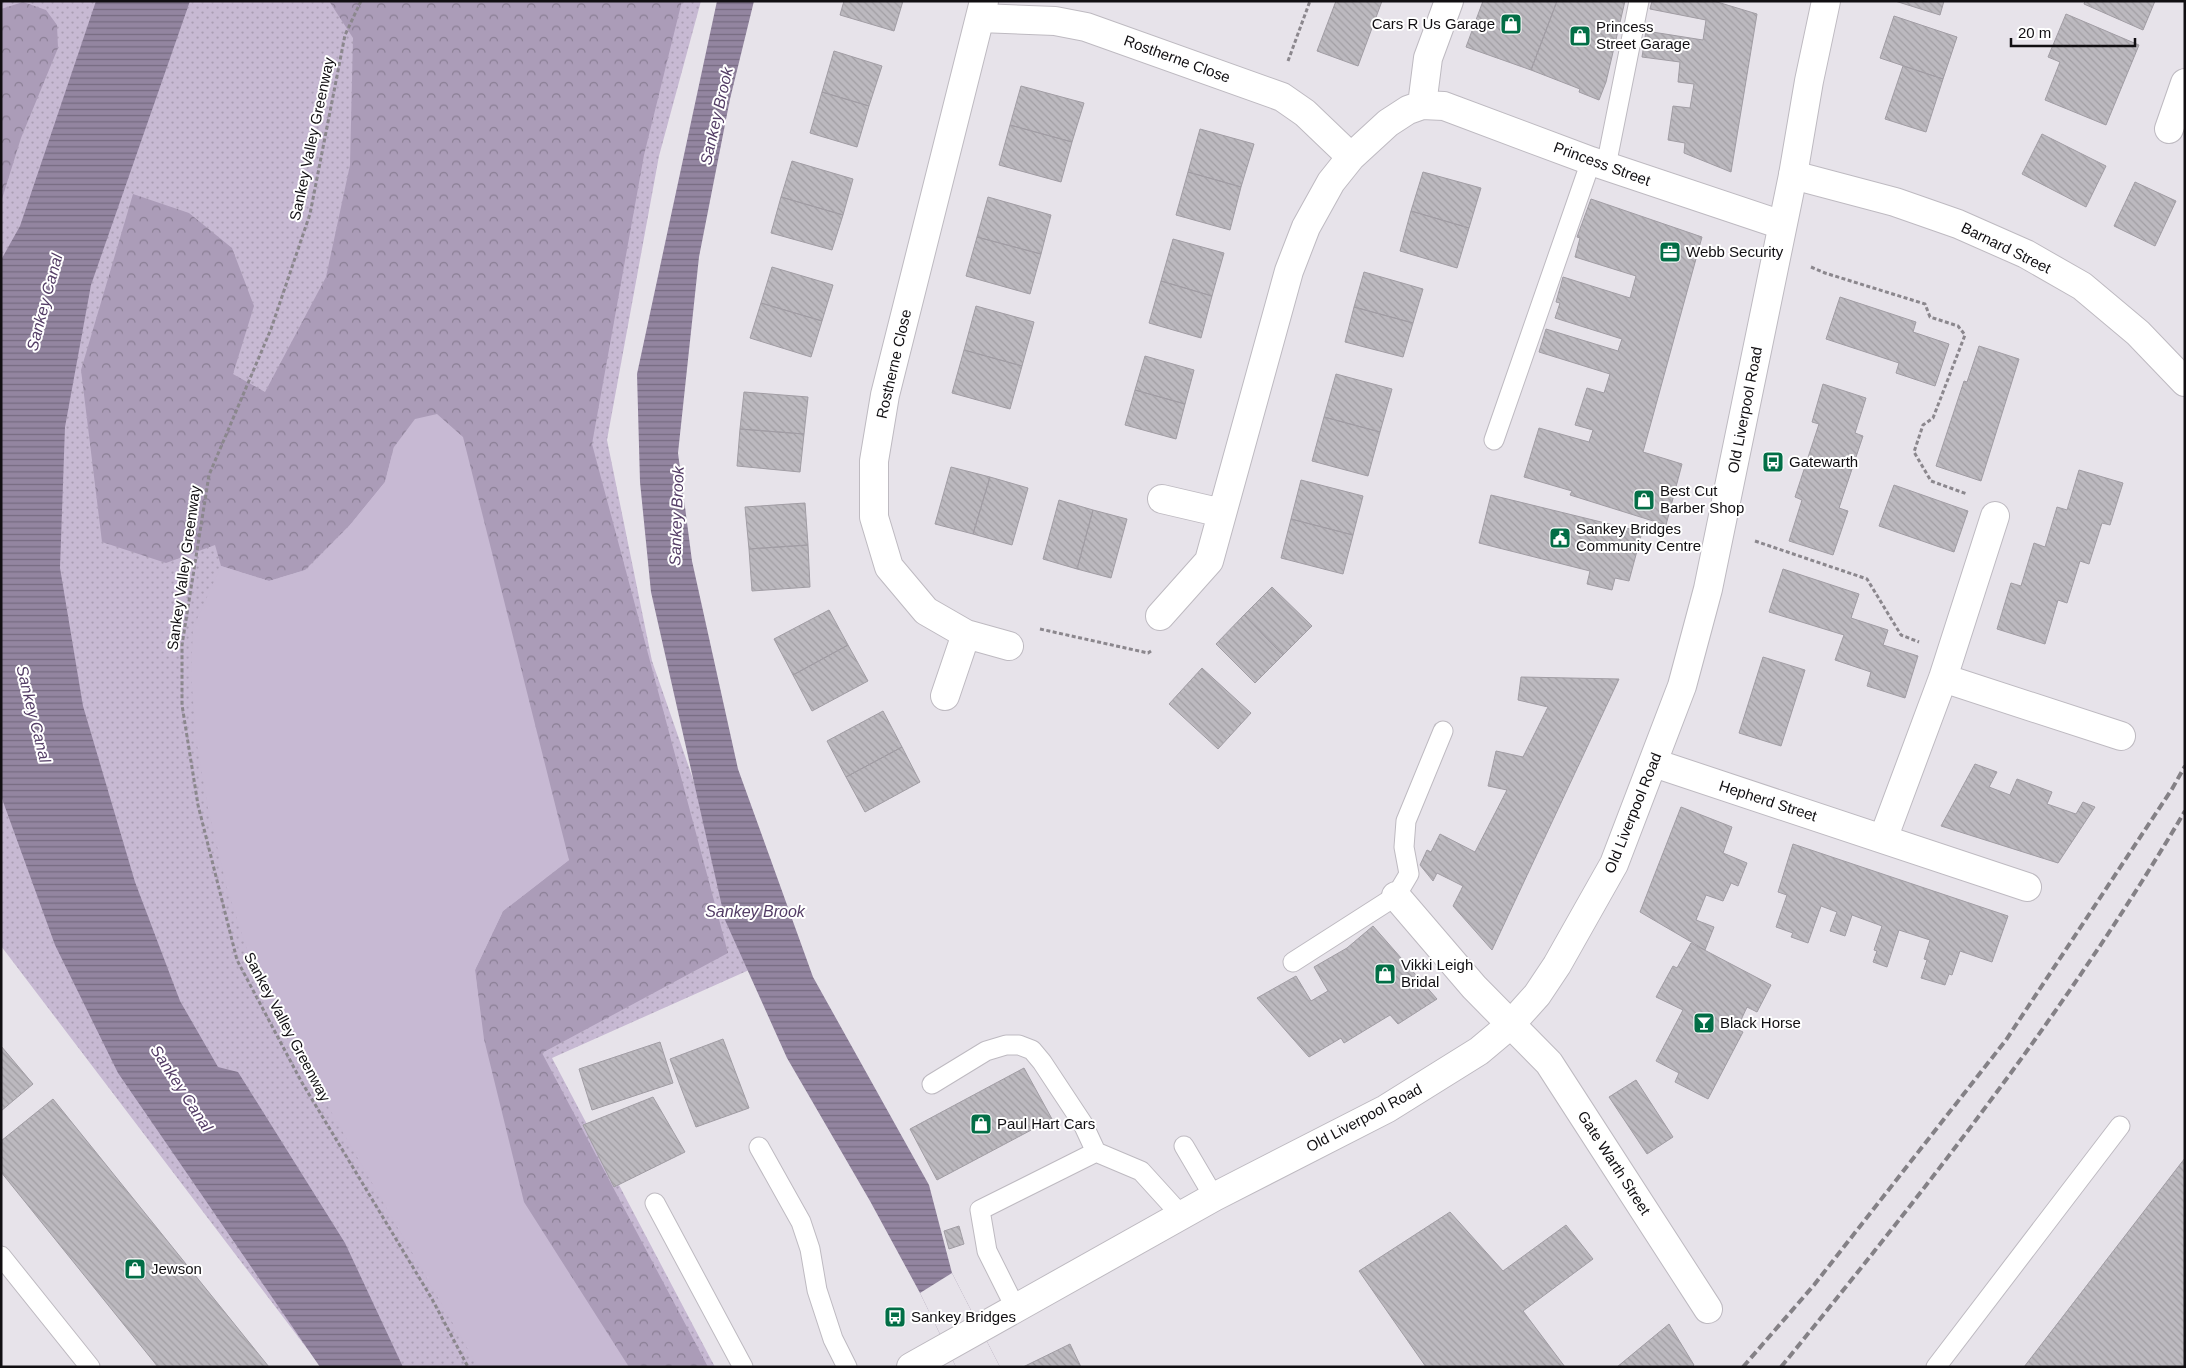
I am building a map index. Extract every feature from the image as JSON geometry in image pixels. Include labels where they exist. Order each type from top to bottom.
[{"type":"street","points":[[1160,616],[1209,561],[1289,271],[1306,227],[1331,182],[1351,157],[1388,123],[1408,110],[1422,105],[1428,58],[1449,1]]},
{"type":"street","name":"Old Liverpool Road","points":[[911,1367],[1214,1196],[1386,1109],[1479,1051],[1510,1024],[1537,995],[1557,965],[1614,864],[1682,686],[1708,589],[1793,175],[1809,81],[1826,1]]},
{"type":"street","name":"Rostherne Close","points":[[1009,646],[966,634],[926,611],[889,567],[874,517],[874,461],[885,395],[982,9],[1086,27],[1276,95],[1305,113],[1351,157]]},
{"type":"street","points":[[2169,129],[2185,83]]},
{"type":"street","name":"Princess Street","points":[[1422,105],[1444,106],[1599,164],[1782,225]]},
{"type":"street","name":"Barnard Street","points":[[1793,175],[1895,202],[1958,224],[2026,254],[2082,286],[2138,333],[2185,382]]},
{"type":"street","points":[[1162,499],[1222,513]]},
{"type":"street","points":[[1883,839],[1943,678],[1995,516]]},
{"type":"street","points":[[945,696],[966,634]]},
{"type":"street","points":[[1943,678],[2121,736]]},
{"type":"street","name":"Hepherd Street","points":[[1654,763],[2027,887]]},
{"type":"street","name":"Gate Warth Street","points":[[1396,896],[1471,983],[1550,1063],[1708,1309]]},
{"type":"lane","points":[[1494,440],[1599,164],[1639,1]]},
{"type":"lane","points":[[1293,962],[1396,896],[1409,874],[1404,847],[1406,821],[1443,731]]},
{"type":"lane","points":[[932,1084],[986,1051],[1006,1045],[1019,1045],[1032,1050],[1042,1062],[1082,1124],[1096,1152],[1141,1171],[1181,1215]]},
{"type":"lane","points":[[1936,1367],[2120,1126]]},
{"type":"lane","points":[[1184,1146],[1214,1196]]},
{"type":"lane","points":[[759,1147],[801,1222],[810,1250],[817,1290],[833,1339],[847,1367]]},
{"type":"lane","points":[[1015,1307],[987,1251],[980,1210],[1096,1152]]},
{"type":"lane","points":[[655,1203],[742,1367]]},
{"type":"lane","points":[[1,1256],[90,1367]]},
{"type":"path","name":"Sankey Valley Greenway","points":[[361,1],[345,35],[310,214],[271,329],[209,475],[182,645],[182,705],[198,805],[237,960],[301,1081],[432,1299],[468,1367]]},
{"type":"path","points":[[1276,95],[1310,1]]},
{"type":"path","points":[[1811,267],[1826,274],[1925,304],[1930,317],[1958,326],[1965,335],[1933,418],[1923,425],[1914,452],[1931,481],[1972,495]]},
{"type":"path","points":[[1754,540],[1867,579],[1901,636],[1923,643]]},
{"type":"path","points":[[1009,646],[1032,627],[1148,653],[1158,645],[1160,616]]},
{"type":"shaded area","points":[[1,1],[701,1],[659,156],[607,440],[652,661],[758,966],[552,1058],[715,1367],[321,1367],[1,946]]},
{"type":"shaded area","points":[[437,414],[463,437],[569,860],[503,911],[475,970],[484,1039],[524,1202],[629,1367],[478,1367],[280,1023],[251,962],[227,888],[208,808],[196,739],[191,673],[193,628],[221,566],[269,581],[306,570],[350,525],[385,482],[394,447],[415,419]]},
{"type":"green space","points":[[329,1],[682,1],[644,155],[592,444],[728,953],[542,1053],[708,1367],[587,1367],[511,1286],[475,970],[503,911],[569,860],[394,447],[385,482],[350,525],[305,570],[269,581],[221,566],[215,545],[166,563],[102,542],[81,370],[133,194],[189,213],[232,248],[254,306],[233,374],[265,392],[326,277],[350,165],[353,38]]},
{"type":"green space","points":[[23,2],[46,10],[57,25],[58,48],[21,138],[1,202],[1,9]]},
{"type":"water","name":"Sankey Canal","points":[[96,1],[190,1],[91,285],[65,427],[60,568],[83,706],[135,882],[180,1001],[218,1067],[238,1072],[345,1243],[403,1367],[320,1367],[118,1073],[55,945],[1,796],[1,260],[20,226]]},
{"type":"water","name":"Sankey Brook","points":[[717,1],[754,1],[730,99],[699,257],[678,453],[692,561],[738,769],[813,977],[929,1185],[952,1273],[1000,1367],[956,1367],[920,1293],[870,1201],[787,1058],[725,920],[651,592],[640,482],[637,374]]},
{"type":"pier","points":[[952,1273],[1000,1367],[956,1367],[920,1293]]},
{"type":"building","points":[[844,1],[903,1],[894,31],[840,15]]},
{"type":"building","points":[[1336,1],[1382,1],[1358,66],[1317,51]]},
{"type":"building","name":"Cars R Us Garage","points":[[1483,1],[1557,1],[1531,70],[1466,47]]},
{"type":"building","name":"Princess Street Garage","points":[[1557,1],[1625,1],[1606,82],[1599,100],[1579,92],[1580,89],[1531,70]]},
{"type":"building","points":[[1652,1],[1714,1],[1757,14],[1731,172],[1684,153],[1685,143],[1668,140],[1673,106],[1690,108],[1694,84],[1678,82],[1680,62],[1642,57],[1646,31],[1703,40],[1706,20],[1650,9]]},
{"type":"building","points":[[1895,1],[1944,1],[1940,15]]},
{"type":"building","points":[[2085,1],[2155,1],[2143,30],[2084,4]]},
{"type":"building","points":[[2066,14],[2139,45],[2106,125],[2045,100],[2060,62],[2048,57]]},
{"type":"building","points":[[1894,16],[1957,37],[1943,79],[1880,58]]},
{"type":"building","points":[[834,51],[882,66],[869,106],[822,92]]},
{"type":"building","points":[[1903,66],[1943,79],[1926,132],[1885,119]]},
{"type":"building","points":[[1021,86],[1084,103],[1072,142],[1010,125]]},
{"type":"building","points":[[822,92],[869,106],[857,147],[810,133]]},
{"type":"building","points":[[1010,125],[1072,142],[1061,182],[999,165]]},
{"type":"building","points":[[1200,129],[1254,144],[1241,187],[1188,172]]},
{"type":"building","points":[[2042,134],[2106,166],[2086,207],[2022,174]]},
{"type":"building","points":[[792,161],[853,179],[843,215],[781,197]]},
{"type":"building","points":[[1188,172],[1241,187],[1230,230],[1176,215]]},
{"type":"building","points":[[1423,172],[1481,188],[1469,228],[1411,211]]},
{"type":"building","points":[[2135,182],[2176,201],[2155,246],[2114,226]]},
{"type":"building","points":[[781,197],[843,215],[832,250],[771,233]]},
{"type":"building","points":[[988,197],[1051,215],[1041,254],[977,237]]},
{"type":"building","points":[[1591,199],[1702,237],[1643,452],[1682,464],[1666,525],[1570,495],[1572,491],[1524,477],[1539,428],[1589,442],[1593,430],[1575,425],[1587,388],[1604,393],[1610,374],[1539,352],[1546,329],[1618,351],[1622,339],[1555,318],[1560,303],[1556,302],[1563,277],[1630,298],[1636,276],[1575,257],[1580,238],[1577,237]]},
{"type":"building","points":[[1411,211],[1469,228],[1457,268],[1400,251]]},
{"type":"building","points":[[977,237],[1041,254],[1030,294],[966,276]]},
{"type":"building","points":[[1173,239],[1224,253],[1212,296],[1161,281]]},
{"type":"building","points":[[772,267],[833,285],[822,321],[761,303]]},
{"type":"building","points":[[1364,272],[1423,289],[1413,323],[1354,307]]},
{"type":"building","points":[[1161,281],[1212,296],[1201,338],[1149,323]]},
{"type":"building","points":[[1840,297],[1916,322],[1913,332],[1949,344],[1935,386],[1896,373],[1899,363],[1826,339]]},
{"type":"building","points":[[761,303],[822,321],[811,357],[750,338]]},
{"type":"building","points":[[976,306],[1034,322],[1022,366],[964,350]]},
{"type":"building","points":[[1354,307],[1413,323],[1403,357],[1345,342]]},
{"type":"building","points":[[1979,346],[2019,359],[1981,481],[1936,466],[1964,381],[1967,382]]},
{"type":"building","points":[[964,350],[1022,366],[1010,409],[952,393]]},
{"type":"building","points":[[1145,356],[1194,370],[1185,404],[1135,390]]},
{"type":"building","points":[[1336,374],[1392,389],[1380,432],[1324,417]]},
{"type":"building","points":[[1823,384],[1866,398],[1855,433],[1863,436],[1839,508],[1848,511],[1833,555],[1789,541],[1802,500],[1795,497],[1819,424],[1812,422]]},
{"type":"building","points":[[1135,390],[1185,404],[1176,439],[1125,425]]},
{"type":"building","points":[[744,392],[808,397],[804,434],[740,429]]},
{"type":"building","points":[[1324,417],[1380,432],[1368,476],[1312,461]]},
{"type":"building","points":[[740,429],[804,434],[800,472],[737,466]]},
{"type":"building","points":[[951,467],[990,477],[973,534],[935,524]]},
{"type":"building","points":[[2079,470],[2123,483],[2110,525],[2102,523],[2089,564],[2080,561],[2067,603],[2058,600],[2045,644],[1997,629],[2011,583],[2021,586],[2034,543],[2045,547],[2057,507],[2067,510]]},
{"type":"building","points":[[990,477],[1028,488],[1012,545],[973,534]]},
{"type":"building","points":[[1301,480],[1363,496],[1353,535],[1291,519]]},
{"type":"building","points":[[1894,485],[1968,511],[1954,552],[1879,526]]},
{"type":"building","name":"Sankey Bridges Community Centre","points":[[1491,495],[1642,532],[1629,581],[1615,578],[1612,590],[1587,584],[1590,571],[1479,543]]},
{"type":"building","points":[[1059,500],[1093,510],[1077,569],[1043,559]]},
{"type":"building","points":[[805,503],[808,545],[749,549],[745,507]]},
{"type":"building","points":[[1093,510],[1127,519],[1111,578],[1077,569]]},
{"type":"building","points":[[1291,519],[1353,535],[1343,574],[1281,558]]},
{"type":"building","points":[[808,545],[810,587],[752,591],[749,549]]},
{"type":"building","points":[[1783,569],[1859,594],[1851,618],[1888,630],[1883,645],[1918,656],[1905,698],[1867,686],[1871,672],[1835,660],[1844,635],[1769,612]]},
{"type":"building","points":[[1272,587],[1312,626],[1283,655],[1244,615]]},
{"type":"building","points":[[829,610],[848,645],[793,675],[774,639]]},
{"type":"building","points":[[1244,615],[1283,655],[1255,683],[1216,644]]},
{"type":"building","points":[[848,645],[868,681],[812,711],[793,675]]},
{"type":"building","points":[[1763,657],[1805,670],[1781,746],[1739,733]]},
{"type":"building","points":[[1202,668],[1251,713],[1218,749],[1169,704]]},
{"type":"building","points":[[1521,677],[1619,679],[1492,950],[1453,906],[1463,886],[1437,873],[1433,881],[1420,865],[1427,850],[1431,852],[1440,834],[1475,852],[1507,790],[1488,786],[1496,751],[1523,757],[1548,707],[1518,700]]},
{"type":"building","points":[[883,711],[902,747],[846,777],[827,741]]},
{"type":"building","points":[[902,747],[920,782],[865,812],[846,777]]},
{"type":"building","points":[[1975,764],[1997,772],[1989,787],[2010,795],[2017,779],[2052,792],[2047,804],[2076,814],[2083,802],[2095,807],[2058,863],[1941,826]]},
{"type":"building","points":[[1681,807],[1732,827],[1723,853],[1747,863],[1738,886],[1731,883],[1723,901],[1706,895],[1696,920],[1714,927],[1705,950],[1640,912]]},
{"type":"building","points":[[1793,844],[2008,916],[1992,962],[1960,951],[1952,975],[1949,974],[1945,985],[1921,978],[1927,960],[1924,959],[1930,940],[1899,930],[1887,967],[1873,962],[1877,951],[1874,950],[1882,926],[1852,915],[1845,936],[1830,931],[1837,912],[1821,906],[1808,943],[1791,937],[1793,933],[1776,927],[1787,895],[1778,892]]},
{"type":"building","points":[[1373,926],[1437,999],[1398,1024],[1390,1015],[1344,1043],[1341,1038],[1309,1057],[1257,998],[1296,976],[1311,1001],[1328,991],[1314,967],[1347,948]]},
{"type":"building","name":"Black Horse","points":[[1691,943],[1771,985],[1757,1012],[1747,1007],[1741,1020],[1735,1017],[1730,1026],[1743,1032],[1708,1099],[1675,1082],[1679,1073],[1656,1061],[1683,1010],[1656,997],[1673,966],[1677,968]]},
{"type":"building","points":[[723,1039],[749,1108],[696,1127],[670,1059]]},
{"type":"building","points":[[660,1042],[673,1083],[592,1110],[579,1069]]},
{"type":"building","points":[[1,1046],[33,1084],[1,1111]]},
{"type":"building","name":"Paul Hart Cars","points":[[1024,1068],[1052,1119],[937,1180],[910,1129]]},
{"type":"building","points":[[1636,1080],[1673,1137],[1647,1154],[1609,1097]]},
{"type":"building","points":[[653,1097],[685,1152],[614,1187],[583,1125]]},
{"type":"building","name":"Jewson","points":[[53,1099],[269,1367],[158,1367],[1,1172],[1,1141]]},
{"type":"building","points":[[2185,1158],[2185,1367],[2024,1367]]},
{"type":"building","points":[[1450,1212],[1503,1271],[1566,1225],[1593,1259],[1523,1311],[1565,1367],[1426,1367],[1359,1271]]},
{"type":"building","points":[[959,1226],[964,1244],[949,1249],[944,1231]]},
{"type":"building","points":[[1669,1324],[1694,1365],[1692,1367],[1617,1367]]},
{"type":"building","points":[[1070,1344],[1081,1367],[1023,1367]]},
{"type":"railway","points":[[1743,1367],[1814,1285],[2006,1040],[2172,789],[2185,766]]},
{"type":"railway","points":[[1781,1367],[1889,1233],[1994,1097],[2093,956],[2185,811]]},
{"type":"place","name":"Cars R Us Garage","points":[[1511,24]]},
{"type":"place","name":"Princess Street Garage","points":[[1580,36]]},
{"type":"place","name":"Webb Security","points":[[1670,252]]},
{"type":"place","name":"Gatewarth","points":[[1773,462]]},
{"type":"place","name":"Best Cut Barber Shop","points":[[1644,500]]},
{"type":"place","name":"Sankey Bridges Community Centre","points":[[1560,538]]},
{"type":"place","name":"Vikki Leigh Bridal","points":[[1385,974]]},
{"type":"place","name":"Black Horse","points":[[1704,1023]]},
{"type":"place","name":"Paul Hart Cars","points":[[981,1124]]},
{"type":"place","name":"Jewson","points":[[135,1269]]},
{"type":"place","name":"Sankey Bridges","points":[[895,1317]]}]
